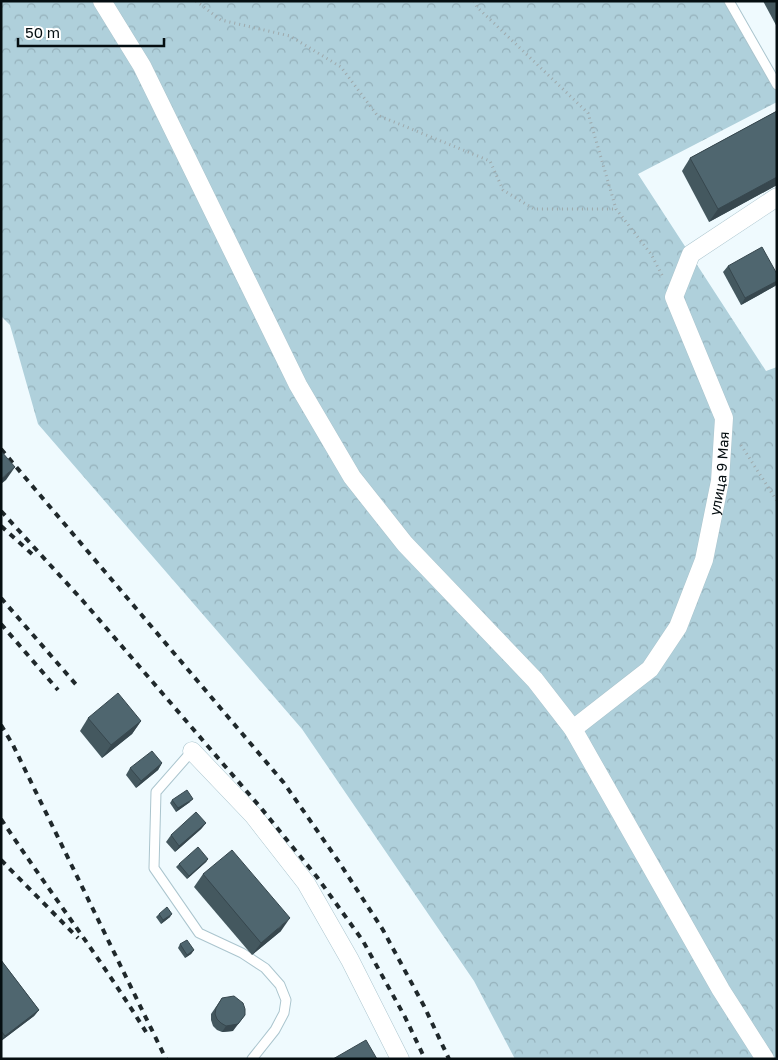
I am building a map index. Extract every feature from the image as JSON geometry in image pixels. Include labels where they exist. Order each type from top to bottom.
[{"type":"street","points":[[102,1],[142,66],[298,385],[352,477],[405,544],[535,680],[573,729],[721,990],[764,1059]]},
{"type":"street","points":[[674,297],[691,254],[777,197]]},
{"type":"street","name":"улица 9 Мая","points":[[573,729],[650,669],[678,627],[704,560],[720,481],[724,418],[674,297]]},
{"type":"street","points":[[192,751],[253,815],[306,883],[350,960],[400,1059]]},
{"type":"lane","points":[[730,1],[777,85]]},
{"type":"lane","points":[[192,751],[156,792],[154,868],[199,933],[242,953],[265,968],[280,985],[286,1000],[284,1013],[276,1030],[252,1059]]},
{"type":"path","points":[[196,1],[221,20],[290,36],[341,66],[377,114],[490,161],[503,190],[534,209],[616,209]]},
{"type":"path","points":[[474,1],[477,7],[588,113],[616,209],[651,254],[674,297]]},
{"type":"path","points":[[740,443],[777,501]]},
{"type":"green space","points":[[1,1],[733,1],[777,75],[777,102],[638,174],[766,371],[777,367],[777,1059],[515,1059],[474,981],[302,729],[38,424],[10,325],[1,316]]},
{"type":"building","points":[[777,111],[777,177],[718,209],[690,158]]},
{"type":"building","points":[[762,247],[777,274],[777,281],[745,298],[728,266]]},
{"type":"building","points":[[1,451],[15,467],[1,479]]},
{"type":"building","points":[[118,693],[141,721],[111,745],[88,718]]},
{"type":"building","points":[[152,751],[162,763],[141,781],[130,768]]},
{"type":"building","points":[[187,790],[193,799],[178,808],[172,800]]},
{"type":"building","points":[[196,812],[206,823],[179,846],[171,835]]},
{"type":"building","points":[[198,847],[208,859],[189,876],[179,864]]},
{"type":"building","points":[[232,850],[290,918],[261,943],[203,874]]},
{"type":"building","points":[[167,907],[172,914],[163,920],[159,914]]},
{"type":"building","points":[[187,940],[194,950],[187,955],[180,944]]},
{"type":"building","points":[[1,960],[39,1010],[5,1036],[1,1031]]},
{"type":"building","points":[[234,996],[243,1003],[245,1015],[238,1024],[226,1026],[217,1019],[215,1014],[216,1008],[222,998]]},
{"type":"building","points":[[366,1040],[377,1059],[333,1059]]},
{"type":"railway","points":[[1,449],[284,783],[383,930],[424,1006],[449,1059]]},
{"type":"railway","points":[[1,511],[83,601],[261,808],[317,877],[363,941],[405,1017],[425,1059]]},
{"type":"railway","points":[[1,526],[32,554]]},
{"type":"railway","points":[[1,598],[79,688]]},
{"type":"railway","points":[[1,624],[58,690]]},
{"type":"railway","points":[[1,725],[13,745],[166,1059]]},
{"type":"railway","points":[[1,819],[146,1032]]},
{"type":"railway","points":[[1,860],[78,938]]}]
